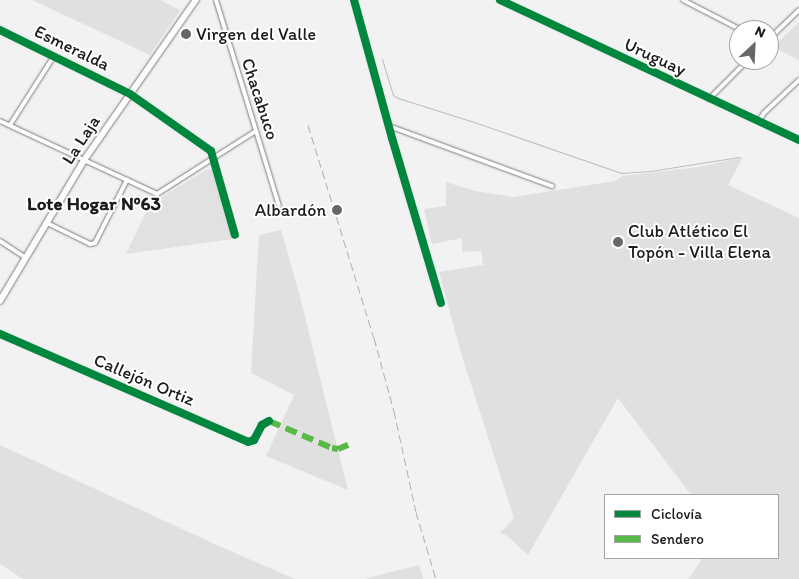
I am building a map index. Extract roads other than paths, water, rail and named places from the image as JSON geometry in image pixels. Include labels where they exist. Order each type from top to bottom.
[{"type":"main road","name":"La Laja","points":[[0,301],[85,159],[196,0]]},
{"type":"street","name":"Chacabuco","points":[[216,0],[279,206]]},
{"type":"street","points":[[354,0],[441,303]]},
{"type":"street","name":"Uruguay","points":[[500,0],[799,140]]},
{"type":"street","points":[[683,0],[729,24]]},
{"type":"street","points":[[779,29],[799,10]]},
{"type":"street","name":"Esmeralda","points":[[0,30],[130,94],[211,151],[213,158]]},
{"type":"street","points":[[10,125],[54,56]]},
{"type":"street","points":[[710,98],[738,70]]},
{"type":"street","points":[[759,121],[764,113],[799,80]]},
{"type":"street","points":[[0,120],[157,194],[256,131]]},
{"type":"street","points":[[389,126],[552,186]]},
{"type":"street","points":[[213,158],[235,235]]},
{"type":"street","points":[[47,223],[90,244],[97,241],[127,180]]},
{"type":"street","points":[[0,241],[26,258]]},
{"type":"street","name":"Callejón Ortiz","points":[[0,334],[248,442],[254,440],[262,425],[270,421]]},
{"type":"waterway","points":[[382,59],[393,95],[398,98],[621,173],[650,171],[739,157]]},
{"type":"railway","points":[[308,125],[374,338],[394,411],[416,512],[436,579]]},
{"type":"place","name":"Virgen del Valle","points":[[186,34]]},
{"type":"place","name":"Albardón","points":[[337,210]]},
{"type":"place","name":"Club Atlético El Topón - Villa Elena","points":[[618,242]]},
{"type":"district","name":"Lote Hogar Nº63","points":[[94,204]]}]
